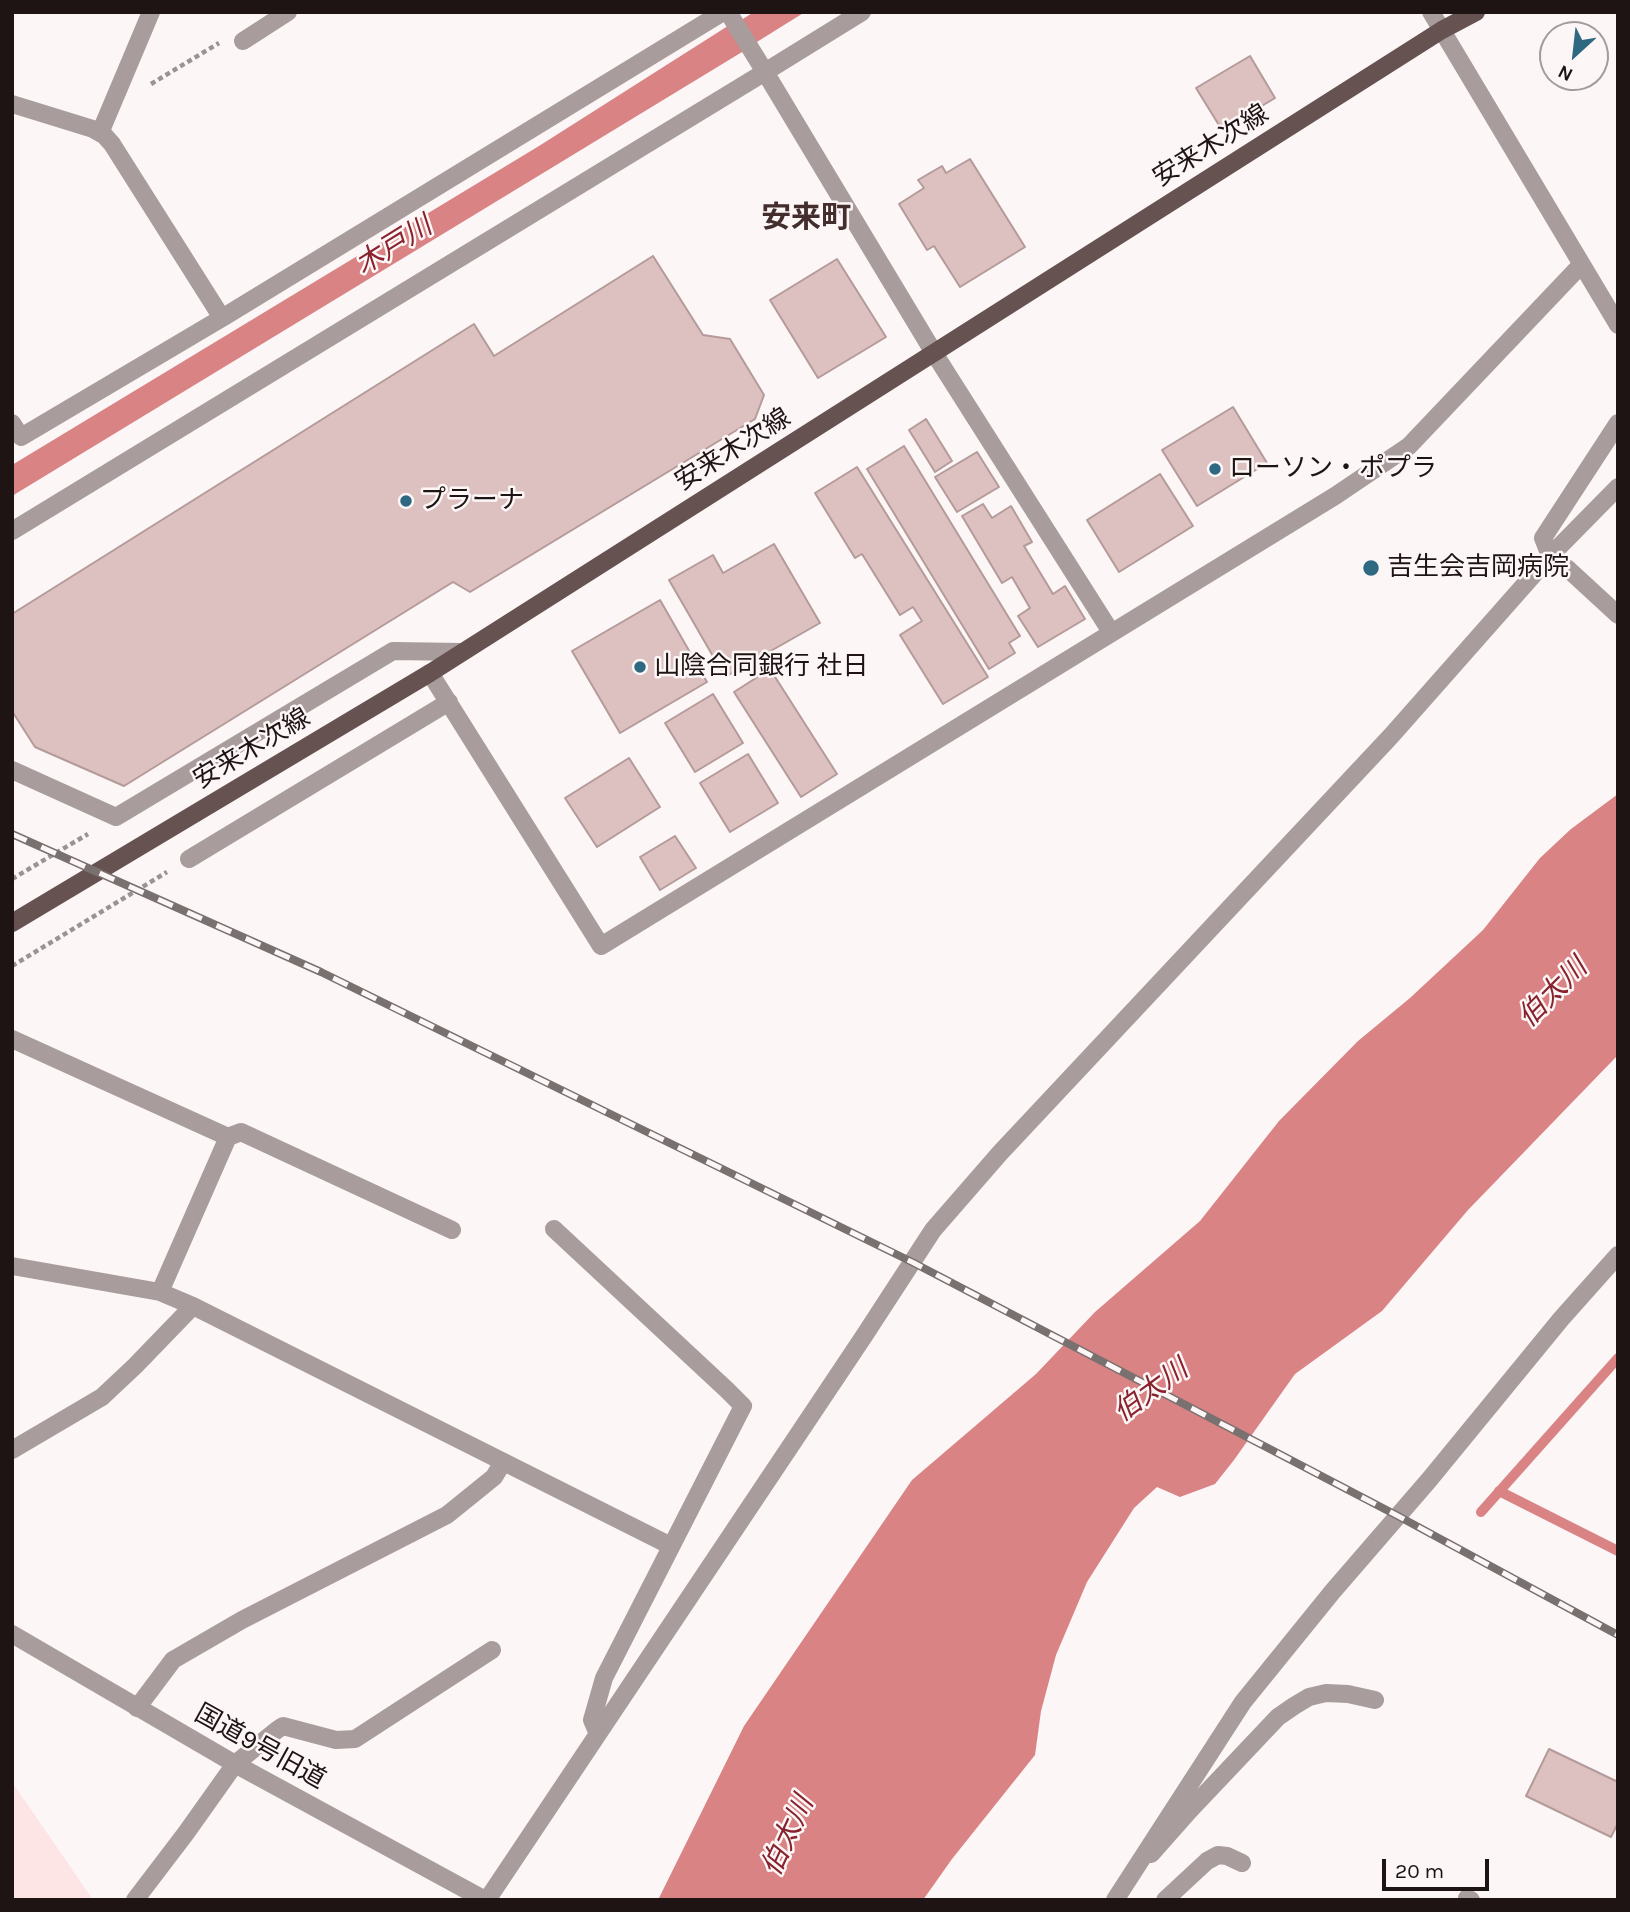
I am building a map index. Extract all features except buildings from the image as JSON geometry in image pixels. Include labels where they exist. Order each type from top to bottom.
[{"type":"main road","name":"安来木次線","points":[[12,923],[430,673],[1442,30],[1476,12]]},
{"type":"street","points":[[100,133],[151,12]]},
{"type":"street","points":[[243,41],[288,12]]},
{"type":"street","points":[[12,531],[862,12]]},
{"type":"street","points":[[1431,12],[1618,325]]},
{"type":"street","points":[[15,435],[222,318],[727,14],[765,72],[934,353],[1111,632]]},
{"type":"street","points":[[12,104],[100,133],[112,144],[222,318]]},
{"type":"street","points":[[430,673],[601,946],[1335,496],[1409,446],[1581,265]]},
{"type":"street","points":[[1618,423],[1542,538],[1550,556],[1618,615]]},
{"type":"street","points":[[486,1900],[933,1230],[1000,1153],[1391,736],[1550,556],[1618,487]]},
{"type":"street","points":[[12,770],[116,817],[393,651],[462,652]]},
{"type":"street","points":[[189,859],[449,702]]},
{"type":"street","points":[[12,1039],[228,1137],[242,1132],[452,1230]]},
{"type":"street","points":[[160,1292],[228,1137]]},
{"type":"street","points":[[554,1229],[743,1406],[604,1678],[592,1720],[598,1734]]},
{"type":"street","points":[[1120,1892],[1243,1702],[1561,1319],[1618,1255]]},
{"type":"street","points":[[12,1266],[160,1292],[193,1306],[671,1546]]},
{"type":"street","points":[[12,1450],[102,1397],[193,1306]]},
{"type":"street","points":[[137,1708],[173,1660],[242,1620],[447,1514],[494,1477],[503,1462]]},
{"type":"street","name":"国道9号旧道","points":[[12,1634],[235,1764],[486,1900]]},
{"type":"street","points":[[135,1900],[235,1764],[282,1726],[336,1740],[355,1739],[492,1650]]},
{"type":"street","points":[[1120,1892],[1189,1811],[1278,1717],[1309,1697],[1326,1693],[1348,1694],[1375,1700]]},
{"type":"street","points":[[1165,1900],[1207,1861],[1218,1855],[1242,1863]]},
{"type":"path","points":[[109,110],[233,34],[243,41]]},
{"type":"path","points":[[12,879],[116,817]]},
{"type":"path","points":[[12,966],[189,859]]},
{"type":"shaded area","points":[[12,1782],[93,1900],[12,1900]]},
{"type":"water","points":[[754,12],[805,12],[752,45],[738,22]]},
{"type":"water","name":"木戸川","points":[[731,24],[747,49],[12,496],[12,465],[539,146]]},
{"type":"water","name":"伯太川","points":[[1618,794],[1618,1055],[1468,1210],[1382,1311],[1295,1374],[1215,1484],[1180,1497],[1157,1487],[1134,1508],[1087,1582],[1056,1655],[1041,1711],[1035,1755],[952,1859],[923,1900],[658,1900],[744,1726],[912,1480],[1036,1374],[1095,1312],[1200,1221],[1279,1121],[1358,1041],[1410,998],[1483,930],[1540,858],[1571,829]]},
{"type":"waterway","points":[[1481,1512],[1618,1358]]},
{"type":"waterway","points":[[1499,1491],[1618,1551]]},
{"type":"railway","points":[[12,834],[321,972],[912,1262],[1398,1516],[1618,1635]]},
{"type":"place","name":"ローソン・ポプラ","points":[[1215,469]]},
{"type":"place","name":"プラーナ","points":[[406,501]]},
{"type":"place","name":"吉生会吉岡病院","points":[[1371,568]]},
{"type":"place","name":"山陰合同銀行 社日","points":[[640,667]]},
{"type":"district","name":"安来町","points":[[806,218]]}]
